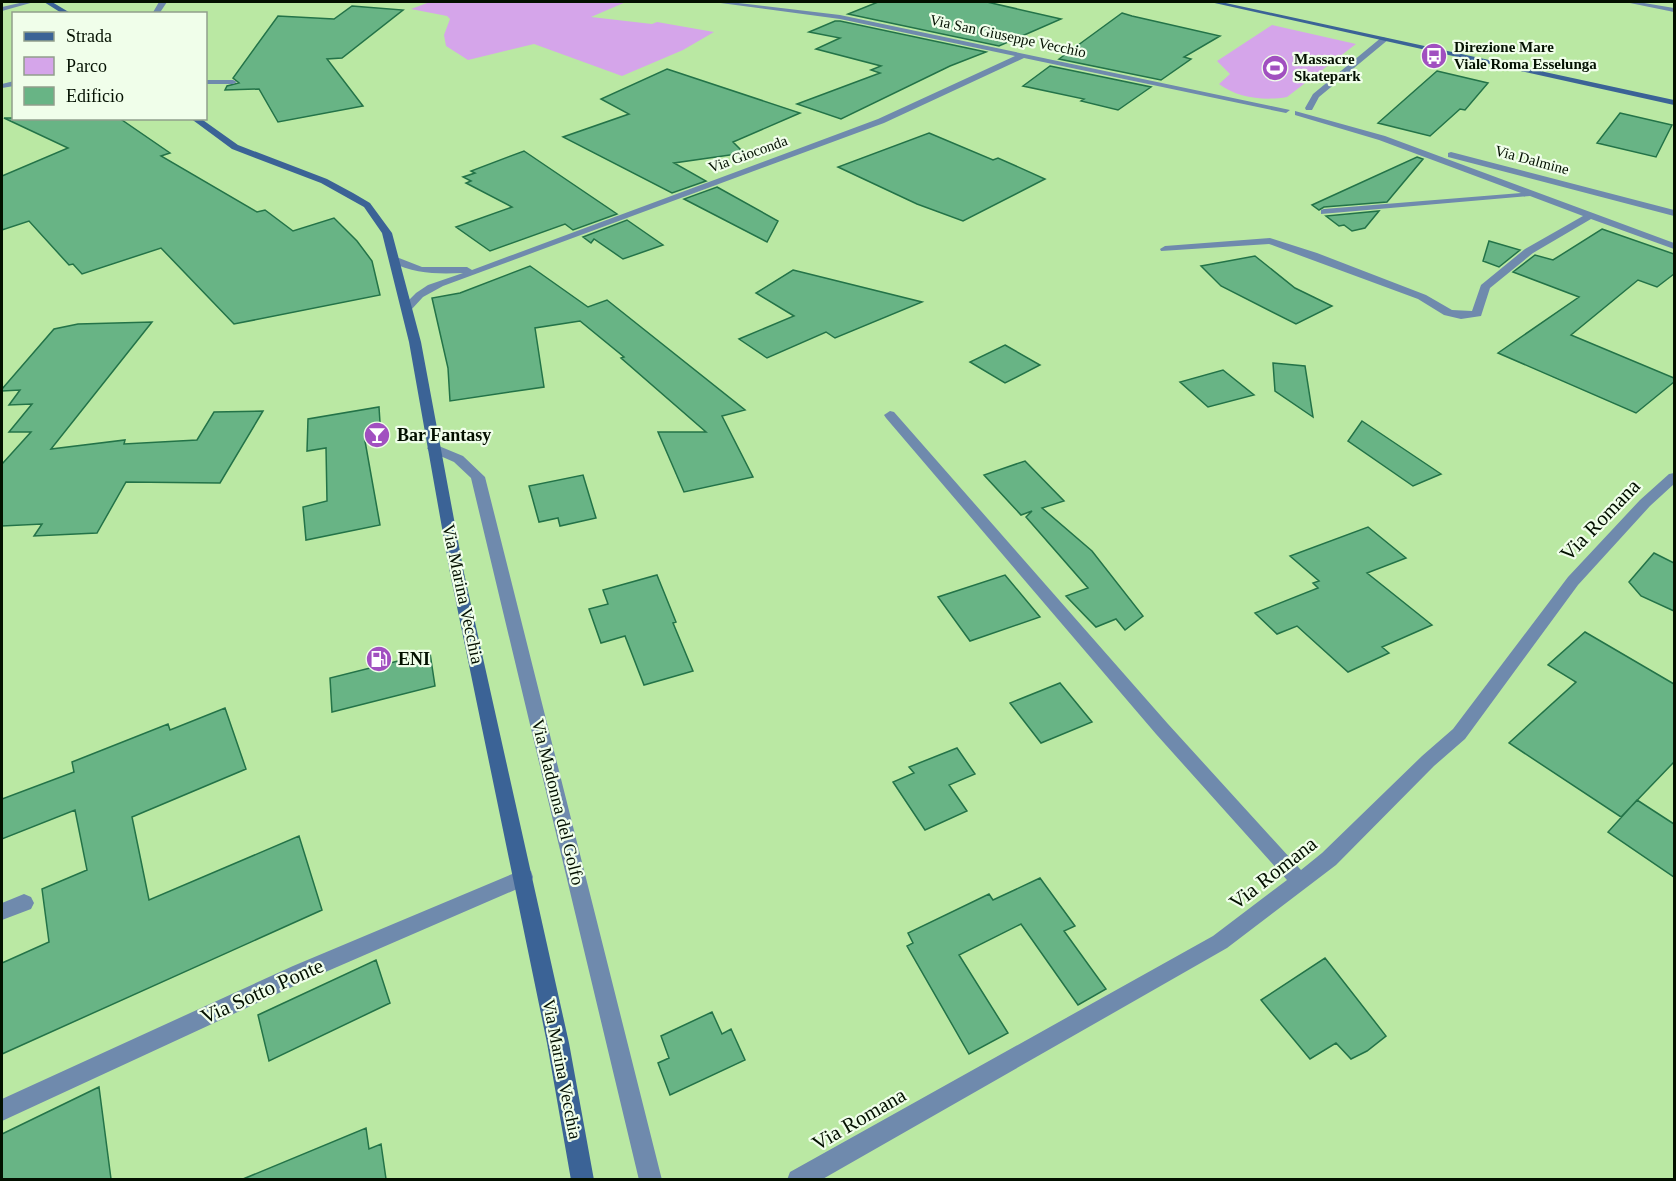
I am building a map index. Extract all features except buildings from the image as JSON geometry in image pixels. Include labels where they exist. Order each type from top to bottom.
[{"type":"main road","points":[[48,2],[66,12]]},
{"type":"main road","points":[[1214,2],[1674,103]]},
{"type":"main road","name":"Via Marina Vecchia","points":[[197,120],[235,147],[324,181],[367,206],[387,233],[407,308],[457,573],[524,877],[583,1179]]},
{"type":"street","points":[[2,9],[30,2]]},
{"type":"street","name":"Via San Giuseppe Vecchio","points":[[717,2],[840,17],[1256,102],[1290,104]]},
{"type":"street","points":[[781,9],[799,2]]},
{"type":"street","points":[[1629,2],[1674,10]]},
{"type":"street","points":[[1298,113],[1385,39]]},
{"type":"street","name":"Via Gioconda","points":[[407,308],[418,294],[431,286],[881,121],[1023,55]]},
{"type":"street","points":[[207,82],[233,82]]},
{"type":"street","points":[[1290,104],[1308,106],[1328,120]]},
{"type":"street","points":[[1290,104],[1298,113],[1328,120],[1382,138],[1674,246]]},
{"type":"street","name":"Via Dalmine","points":[[1382,138],[1410,143],[1674,213]]},
{"type":"street","points":[[1324,212],[1532,194]]},
{"type":"street","points":[[1165,249],[1270,241],[1422,297],[1448,313],[1472,316],[1477,314],[1485,287],[1529,252],[1591,215]]},
{"type":"street","name":"Via Gioconda","points":[[395,260],[411,269],[432,272],[479,270]]},
{"type":"street","points":[[890,415],[1139,702],[1300,882]]},
{"type":"street","name":"Via Madonna del Golfo","points":[[434,448],[452,454],[468,465],[478,477],[651,1179]]},
{"type":"street","name":"Via Romana","points":[[798,1179],[1220,942],[1329,859],[1428,761],[1459,734],[1573,580],[1674,477]]},
{"type":"street","name":"Via Sotto Ponte","points":[[2,1110],[300,974],[524,877]]},
{"type":"street","points":[[2,912],[24,903]]},
{"type":"green space","points":[[430,2],[626,2],[591,17],[652,24],[657,22],[714,32],[683,50],[622,76],[534,44],[468,60],[446,46],[444,35],[450,19],[447,16],[411,9]]},
{"type":"green space","name":"Massacre Skatepark","points":[[1272,25],[1356,44],[1287,97],[1270,99],[1252,97],[1226,89],[1219,84],[1230,74],[1217,61]]},
{"type":"place","name":"Direzione Mare Viale Roma Esselunga","points":[[1434,56]]},
{"type":"place","name":"Massacre Skatepark","points":[[1275,68]]},
{"type":"place","name":"Bar Fantasy","points":[[377,435]]},
{"type":"place","name":"ENI","points":[[379,659]]}]
